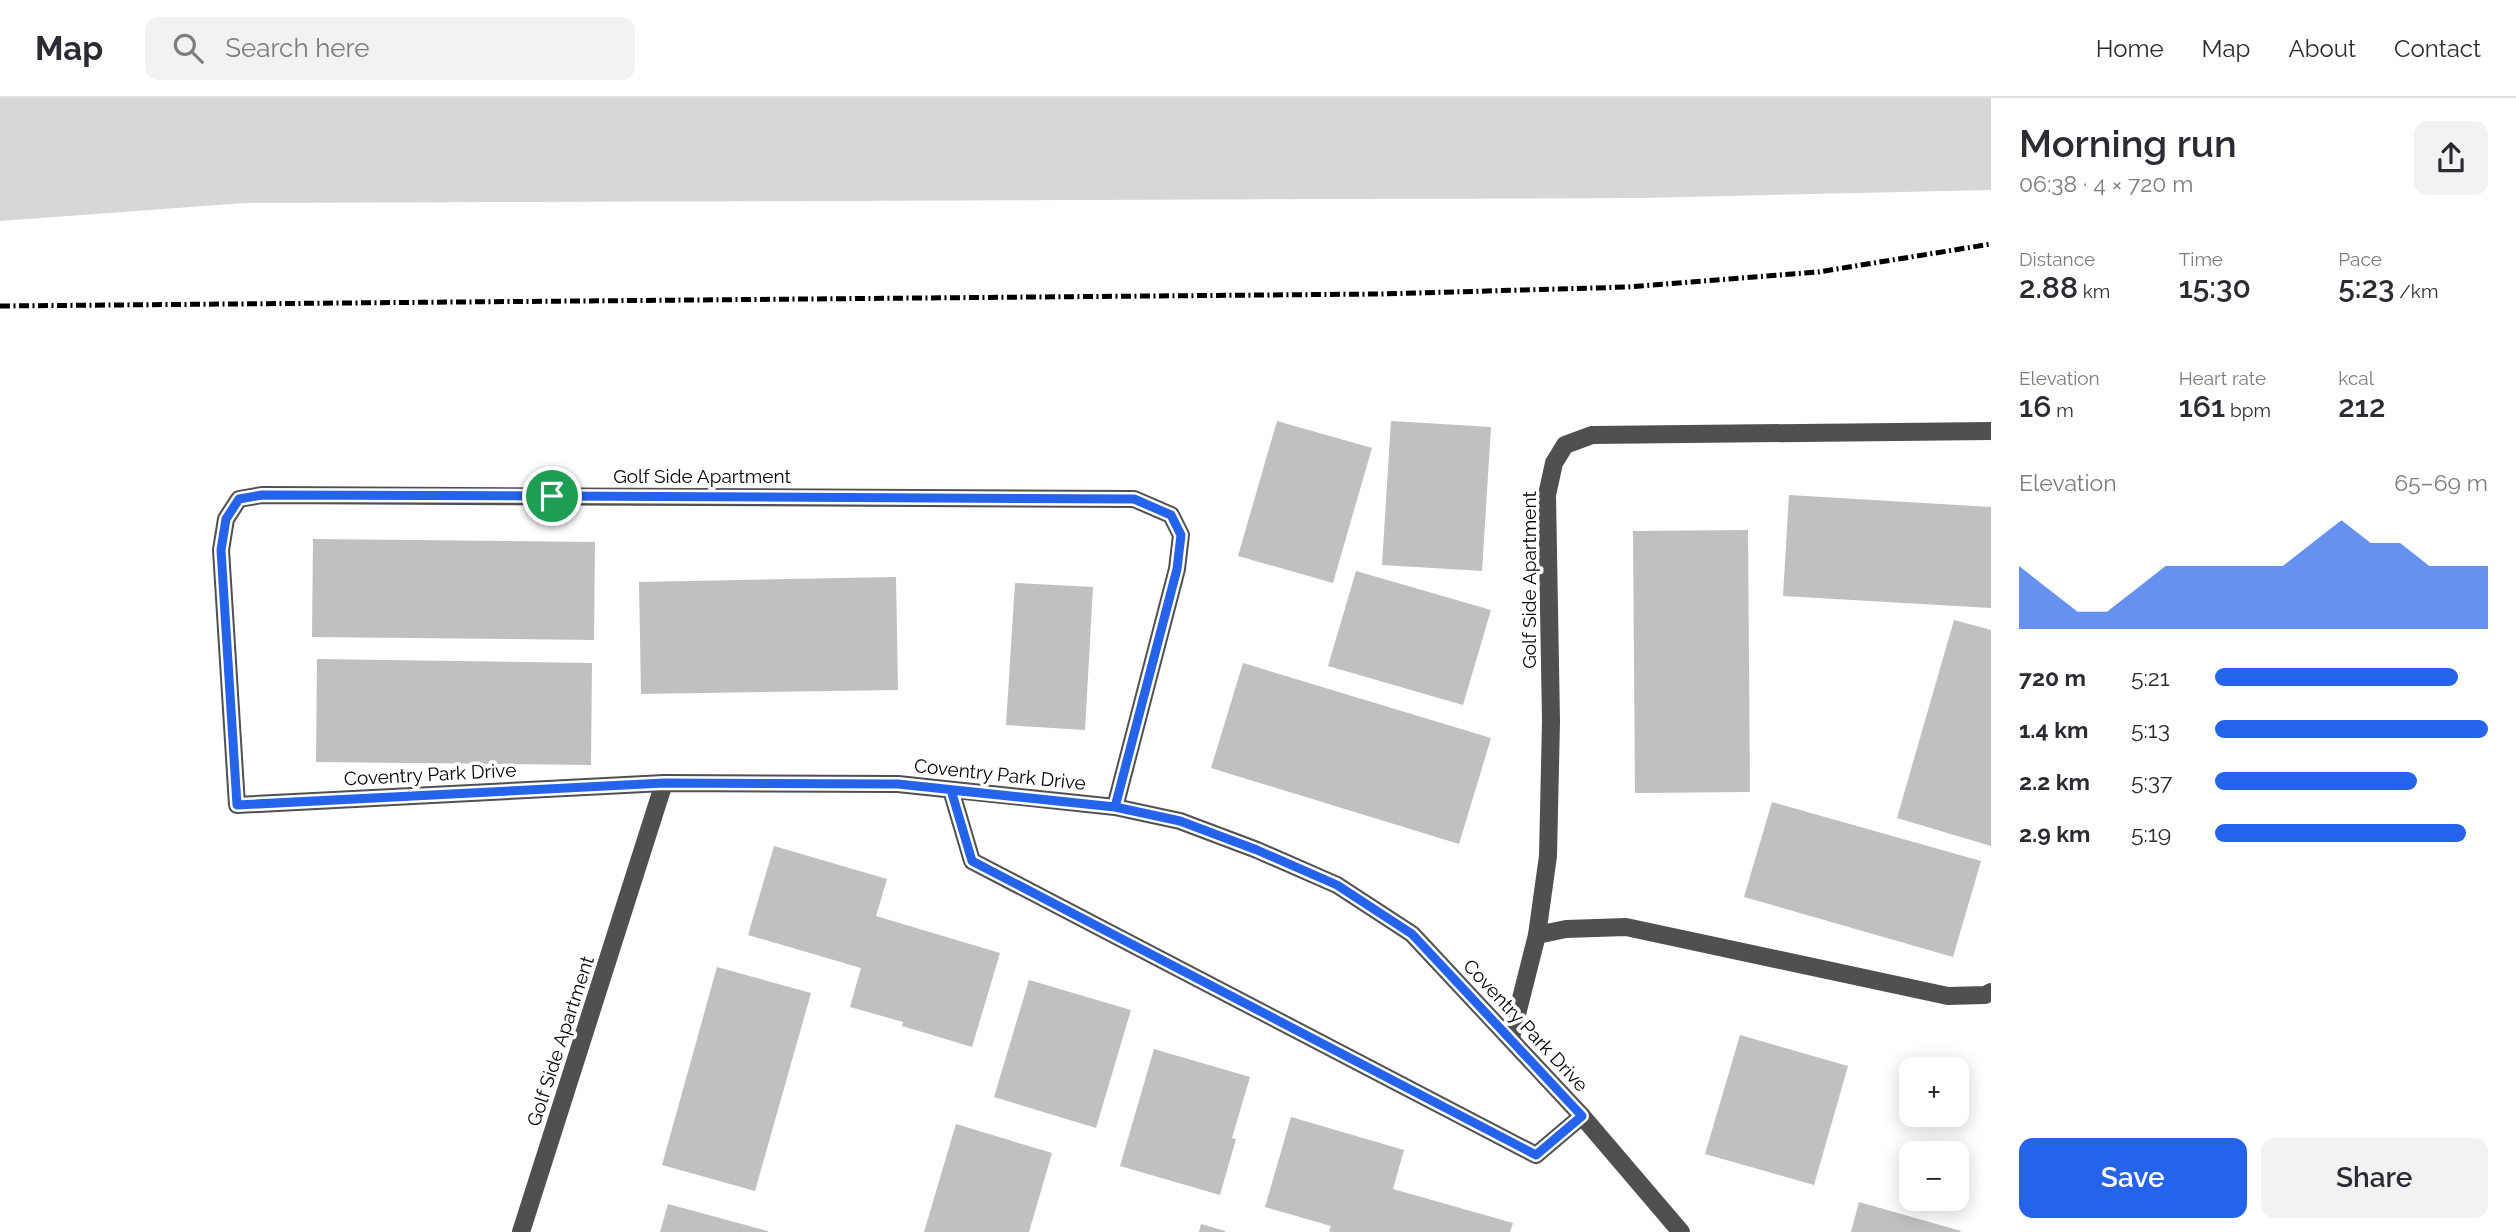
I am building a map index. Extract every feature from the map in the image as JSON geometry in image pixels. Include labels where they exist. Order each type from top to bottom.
[{"type":"street","name":"Golf Side Apartment","points":[[1511,1038],[1536,935],[1548,856],[1551,721],[1547,495],[1555,463],[1565,445],[1592,435],[1991,431]]},
{"type":"street","name":"Golf Side Apartment","points":[[237,805],[221,550],[226,519],[239,499],[262,495],[1134,499],[1171,515],[1181,535],[1177,569],[1115,807]]},
{"type":"street","name":"Golf Side Apartment","points":[[521,1232],[664,783]]},
{"type":"street","name":"Coventry Park Drive","points":[[237,805],[664,783],[898,784],[1115,807],[1180,821],[1257,850],[1337,885],[1412,934],[1582,1116],[1681,1232]]},
{"type":"street","points":[[951,790],[972,861],[1524,1149],[1536,1155],[1582,1116]]},
{"type":"street","points":[[1536,935],[1566,929],[1626,927],[1948,996],[1985,995],[1991,992]]},
{"type":"shaded area","points":[[0,98],[1991,98],[1991,190],[1641,198],[245,203],[0,221]]},
{"type":"building","points":[[1277,421],[1372,448],[1333,583],[1238,556]]},
{"type":"building","points":[[1391,421],[1491,427],[1482,571],[1382,565]]},
{"type":"building","points":[[1789,495],[1991,507],[1991,608],[1783,596]]},
{"type":"building","points":[[1748,530],[1750,792],[1635,793],[1633,531]]},
{"type":"building","points":[[313,539],[595,542],[594,640],[312,637]]},
{"type":"building","points":[[1356,571],[1491,610],[1463,705],[1328,666]]},
{"type":"building","points":[[896,577],[898,690],[641,694],[639,582]]},
{"type":"building","points":[[1015,583],[1093,587],[1085,730],[1006,725]]},
{"type":"building","points":[[1954,620],[1991,630],[1991,846],[1897,818]]},
{"type":"building","points":[[317,659],[592,663],[591,765],[316,762]]},
{"type":"building","points":[[1243,663],[1491,738],[1459,844],[1211,768]]},
{"type":"building","points":[[1772,802],[1981,861],[1953,957],[1744,897]]},
{"type":"building","points":[[774,846],[887,879],[876,916],[1000,953],[972,1047],[902,1026],[903,1022],[850,1007],[861,968],[748,935]]},
{"type":"building","points":[[717,967],[811,993],[755,1191],[662,1165]]},
{"type":"building","points":[[1029,980],[1131,1010],[1096,1128],[994,1097]]},
{"type":"building","points":[[1740,1035],[1848,1066],[1814,1185],[1705,1154]]},
{"type":"building","points":[[1154,1049],[1250,1077],[1232,1138],[1236,1139],[1220,1195],[1120,1166]]},
{"type":"building","points":[[1291,1117],[1404,1150],[1393,1189],[1513,1223],[1510,1232],[1331,1232],[1331,1226],[1265,1207]]},
{"type":"building","points":[[956,1124],[1052,1153],[1029,1232],[924,1232]]},
{"type":"building","points":[[1859,1202],[1961,1231],[1851,1232]]},
{"type":"building","points":[[668,1204],[768,1231],[768,1232],[660,1232]]},
{"type":"building","points":[[1201,1224],[1225,1231],[1225,1232],[1199,1232]]},
{"type":"railway","points":[[0,306],[1381,294],[1628,287],[1818,272],[1991,244]]},
{"type":"route","points":[[552,496],[262,495],[239,499],[226,519],[221,550],[237,805],[664,783],[898,784],[1115,807],[1180,821],[1257,850],[1337,885],[1412,934],[1582,1116],[1536,1155],[972,861],[951,790],[1115,807],[1177,569],[1181,535],[1171,515],[1134,499],[552,496]]}]
